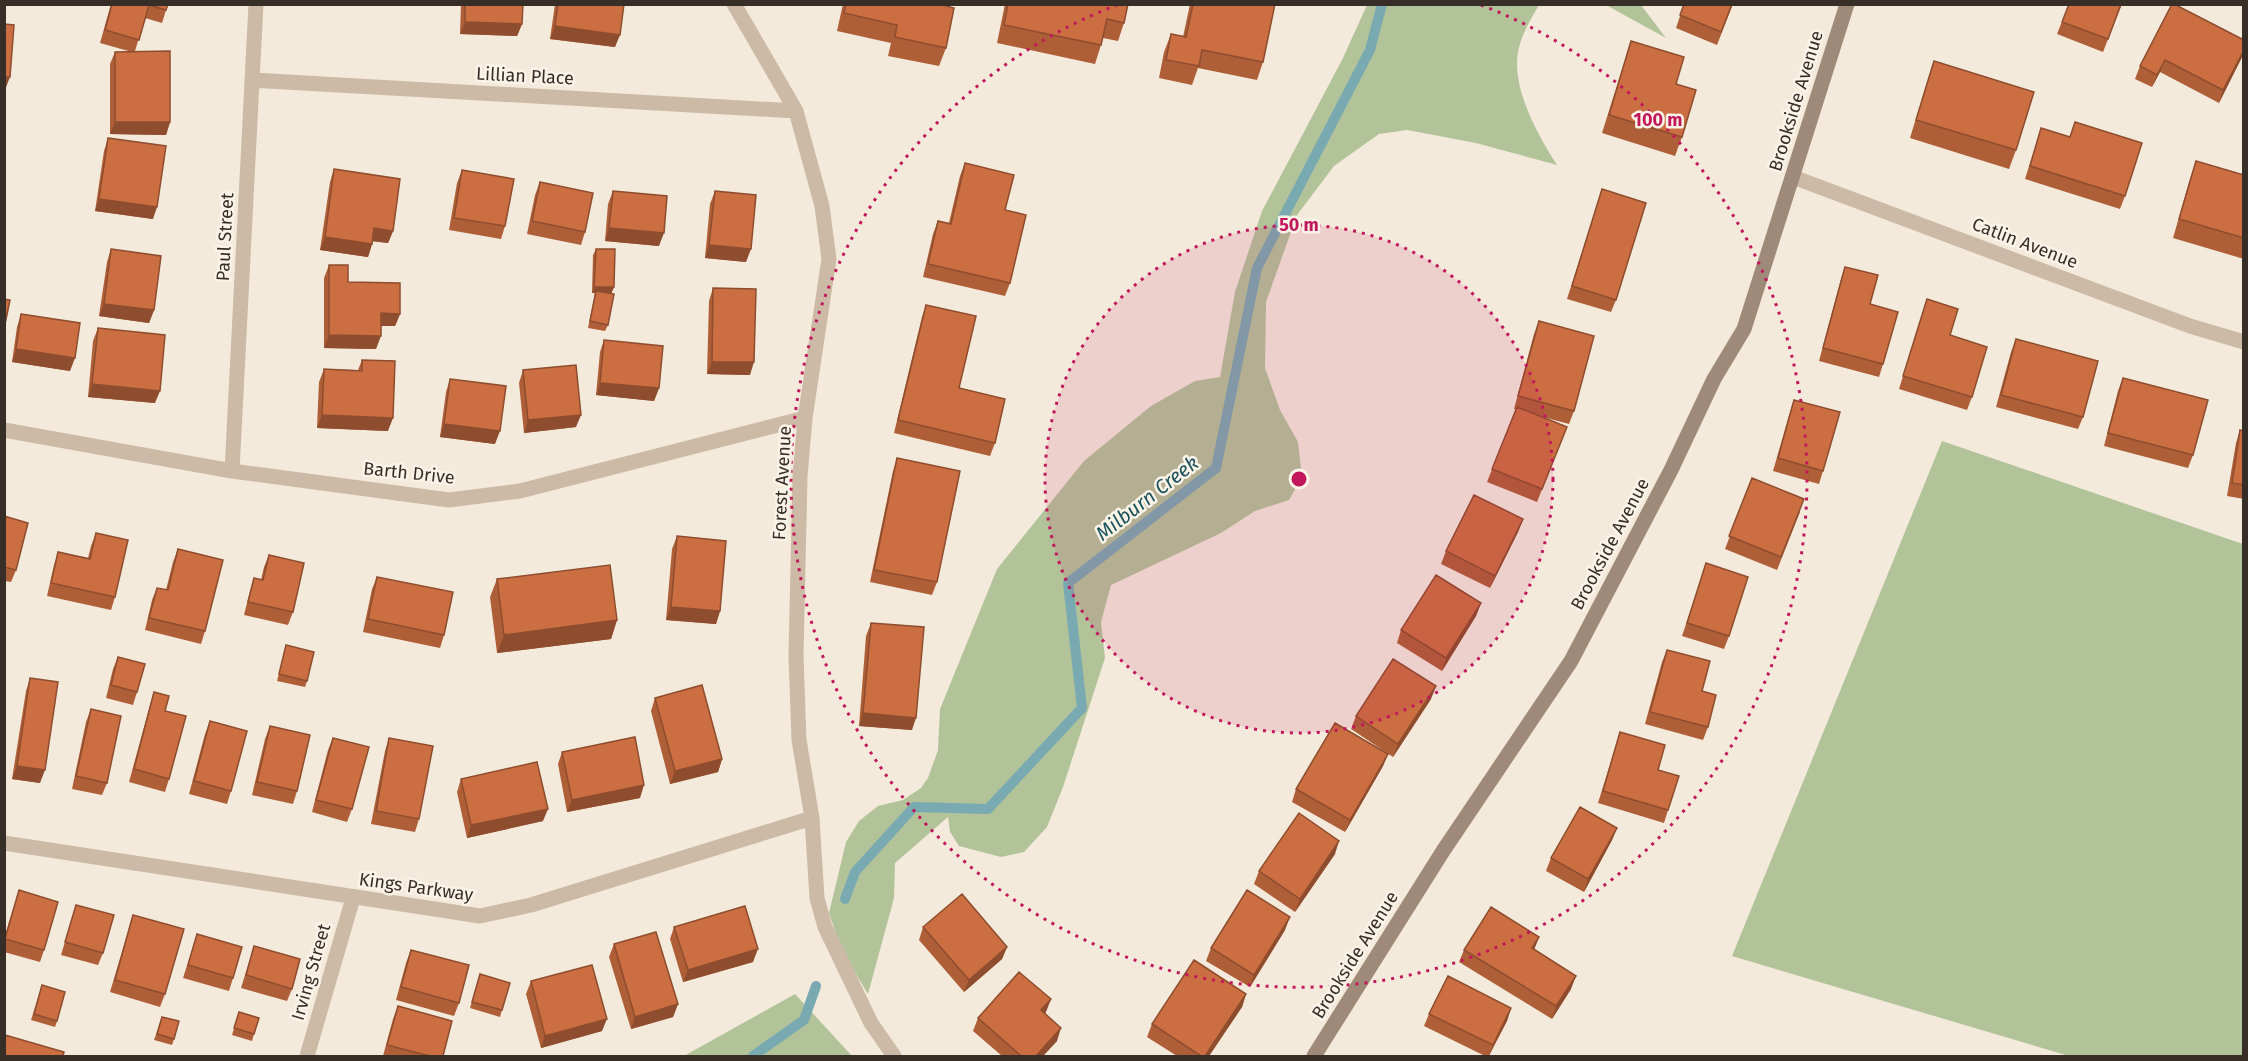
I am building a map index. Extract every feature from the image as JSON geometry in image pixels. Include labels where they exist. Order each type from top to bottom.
[{"type":"main road","name":"Brookside Avenue","points":[[1314,1056],[1443,851],[1571,661],[1671,470],[1714,379],[1744,329],[1793,177],[1813,104],[1847,4]]},
{"type":"street","name":"Paul Street","points":[[232,471],[256,4]]},
{"type":"street","name":"Forest Avenue","points":[[734,4],[796,111],[822,206],[829,259],[805,418],[800,476],[796,656],[799,740],[812,819],[817,898],[825,927],[871,1023],[894,1056]]},
{"type":"street","name":"Lillian Place","points":[[252,80],[796,111]]},
{"type":"street","name":"Catlin Avenue","points":[[1793,177],[2190,326],[2244,342]]},
{"type":"street","name":"Barth Drive","points":[[4,430],[232,471],[449,500],[520,491],[805,418]]},
{"type":"street","name":"Kings Parkway","points":[[4,843],[480,916],[531,905],[812,819]]},
{"type":"street","name":"Irving Street","points":[[307,1056],[353,898]]},
{"type":"green space","points":[[1367,5],[1539,5],[1519,46],[1518,74],[1524,102],[1530,116],[1557,165],[1476,143],[1407,130],[1379,134],[1334,166],[1297,215],[1266,302],[1265,368],[1280,410],[1298,442],[1302,477],[1289,500],[1255,511],[1221,533],[1111,585],[1101,622],[1105,658],[1063,787],[1047,827],[1024,852],[1001,857],[959,846],[950,832],[948,817],[895,863],[894,898],[868,994],[842,951],[829,913],[846,842],[859,821],[878,806],[903,800],[921,788],[928,778],[938,750],[940,709],[997,569],[1084,461],[1151,406],[1195,381],[1220,377],[1235,292],[1262,211],[1342,60]]},
{"type":"green space","points":[[1606,5],[1641,5],[1666,38]]},
{"type":"green space","points":[[1942,441],[2243,544],[2243,1056],[2069,1056],[1732,956]]},
{"type":"green space","points":[[795,994],[852,1056],[684,1056]]},
{"type":"building","points":[[112,4],[168,4],[166,10],[149,5],[139,40],[105,30]]},
{"type":"building","points":[[465,4],[523,4],[522,24],[465,22]]},
{"type":"building","points":[[558,4],[624,4],[620,35],[555,26]]},
{"type":"building","points":[[846,4],[939,4],[954,8],[946,48],[895,37],[897,25],[844,13]]},
{"type":"building","points":[[1008,4],[1128,4],[1124,23],[1107,19],[1101,45],[1004,25]]},
{"type":"building","points":[[1193,4],[1275,4],[1263,62],[1202,50],[1199,66],[1166,60],[1171,34],[1186,37]]},
{"type":"building","points":[[1684,4],[1732,4],[1721,32],[1680,15]]},
{"type":"building","points":[[2069,4],[2121,4],[2108,39],[2062,22]]},
{"type":"building","points":[[2172,4],[2244,40],[2244,50],[2223,90],[2165,60],[2157,75],[2140,66]]},
{"type":"building","points":[[4,24],[14,25],[10,77],[4,77]]},
{"type":"building","points":[[1631,41],[1684,57],[1676,84],[1696,90],[1682,137],[1609,115]]},
{"type":"building","points":[[170,51],[170,122],[115,122],[115,52]]},
{"type":"building","points":[[1934,61],[2034,92],[2016,150],[1916,120]]},
{"type":"building","points":[[2075,122],[2142,143],[2125,196],[2030,166],[2041,128],[2070,137]]},
{"type":"building","points":[[108,138],[166,146],[157,207],[99,199]]},
{"type":"building","points":[[2196,161],[2244,175],[2244,238],[2179,219]]},
{"type":"building","points":[[965,163],[1014,175],[1005,210],[1026,215],[1010,283],[928,264],[938,221],[951,224]]},
{"type":"building","points":[[334,169],[400,179],[393,231],[374,228],[372,244],[325,237]]},
{"type":"building","points":[[462,170],[514,179],[505,226],[454,218]]},
{"type":"building","points":[[540,182],[593,193],[585,232],[532,221]]},
{"type":"building","points":[[1602,189],[1646,203],[1616,300],[1572,286]]},
{"type":"building","points":[[613,191],[667,196],[664,233],[609,228]]},
{"type":"building","points":[[715,191],[756,195],[751,249],[709,245]]},
{"type":"building","points":[[111,249],[161,256],[154,310],[104,304]]},
{"type":"building","points":[[596,249],[615,249],[614,287],[594,287]]},
{"type":"building","points":[[329,265],[348,265],[348,282],[400,283],[400,314],[381,313],[381,336],[329,335]]},
{"type":"building","points":[[1845,267],[1878,275],[1870,304],[1898,312],[1883,364],[1823,348]]},
{"type":"building","points":[[713,288],[756,289],[754,362],[712,362]]},
{"type":"building","points":[[596,291],[614,294],[608,325],[590,321]]},
{"type":"building","points":[[4,299],[10,300],[4,329]]},
{"type":"building","points":[[1927,299],[1958,309],[1950,335],[1987,347],[1972,397],[1903,376]]},
{"type":"building","points":[[926,305],[976,316],[959,388],[1005,399],[995,443],[898,420]]},
{"type":"building","points":[[21,314],[80,323],[75,358],[16,349]]},
{"type":"building","points":[[1539,321],[1594,336],[1574,411],[1518,396]]},
{"type":"building","points":[[98,328],[165,335],[160,391],[92,384]]},
{"type":"building","points":[[2016,339],[2098,361],[2083,417],[2001,395]]},
{"type":"building","points":[[604,340],[663,346],[659,388],[600,383]]},
{"type":"building","points":[[362,360],[395,361],[393,418],[322,415],[324,369],[362,371]]},
{"type":"building","points":[[576,365],[581,415],[528,420],[523,370]]},
{"type":"building","points":[[2123,378],[2208,400],[2193,455],[2108,433]]},
{"type":"building","points":[[450,379],[506,386],[500,431],[444,424]]},
{"type":"building","points":[[1794,400],[1840,412],[1823,471],[1778,458]]},
{"type":"building","points":[[1517,407],[1567,427],[1542,489],[1492,469]]},
{"type":"building","points":[[2240,430],[2244,431],[2244,485],[2232,483]]},
{"type":"building","points":[[897,458],[960,471],[937,582],[874,570]]},
{"type":"building","points":[[1752,478],[1804,499],[1781,557],[1729,536]]},
{"type":"building","points":[[1474,495],[1523,519],[1495,576],[1446,551]]},
{"type":"building","points":[[4,516],[28,523],[16,570],[4,567]]},
{"type":"building","points":[[96,533],[128,540],[115,597],[51,583],[58,552],[90,559]]},
{"type":"building","points":[[677,536],[726,541],[720,611],[671,607]]},
{"type":"building","points":[[178,549],[223,560],[205,631],[149,618],[157,588],[168,590]]},
{"type":"building","points":[[269,555],[304,563],[293,612],[248,602],[254,578],[263,580]]},
{"type":"building","points":[[1706,563],[1748,577],[1729,636],[1687,623]]},
{"type":"building","points":[[610,565],[617,620],[504,635],[497,579]]},
{"type":"building","points":[[1436,575],[1481,603],[1446,658],[1401,630]]},
{"type":"building","points":[[377,577],[453,592],[444,635],[368,619]]},
{"type":"building","points":[[871,623],[924,627],[916,718],[863,713]]},
{"type":"building","points":[[286,645],[314,652],[307,681],[279,674]]},
{"type":"building","points":[[1667,650],[1710,661],[1702,691],[1716,695],[1708,727],[1650,712]]},
{"type":"building","points":[[118,657],[145,664],[137,692],[111,685]]},
{"type":"building","points":[[1393,659],[1436,686],[1398,744],[1356,716]]},
{"type":"building","points":[[30,678],[58,682],[45,770],[17,766]]},
{"type":"building","points":[[702,685],[722,759],[675,771],[655,698]]},
{"type":"building","points":[[154,692],[169,696],[165,711],[186,716],[169,779],[134,769]]},
{"type":"building","points":[[91,709],[121,716],[107,783],[76,776]]},
{"type":"building","points":[[210,721],[247,731],[231,791],[194,781]]},
{"type":"building","points":[[1335,723],[1388,754],[1350,820],[1296,789]]},
{"type":"building","points":[[270,726],[310,735],[297,791],[257,782]]},
{"type":"building","points":[[1620,732],[1665,745],[1658,770],[1679,776],[1668,810],[1603,791]]},
{"type":"building","points":[[635,737],[644,785],[572,800],[562,752]]},
{"type":"building","points":[[333,738],[369,747],[352,809],[316,800]]},
{"type":"building","points":[[389,738],[433,746],[419,819],[376,811]]},
{"type":"building","points":[[537,762],[548,809],[471,825],[461,779]]},
{"type":"building","points":[[1580,807],[1617,828],[1588,879],[1551,858]]},
{"type":"building","points":[[1299,813],[1339,841],[1300,899],[1259,871]]},
{"type":"building","points":[[19,890],[58,902],[44,950],[5,939]]},
{"type":"building","points":[[1247,890],[1290,917],[1254,975],[1211,948]]},
{"type":"building","points":[[962,894],[1007,947],[969,980],[923,927]]},
{"type":"building","points":[[76,905],[114,915],[103,953],[65,942]]},
{"type":"building","points":[[745,906],[758,949],[688,970],[674,927]]},
{"type":"building","points":[[1491,907],[1539,937],[1532,948],[1576,976],[1556,1006],[1464,950]]},
{"type":"building","points":[[133,915],[184,929],[165,994],[115,980]]},
{"type":"building","points":[[656,932],[678,1004],[635,1017],[614,944]]},
{"type":"building","points":[[197,934],[242,947],[233,978],[188,965]]},
{"type":"building","points":[[254,946],[300,959],[292,989],[246,975]]},
{"type":"building","points":[[411,950],[469,965],[459,1003],[401,987]]},
{"type":"building","points":[[1194,960],[1246,994],[1205,1056],[1201,1056],[1152,1024]]},
{"type":"building","points":[[592,965],[607,1019],[545,1036],[531,981]]},
{"type":"building","points":[[1019,972],[1051,999],[1041,1010],[1061,1028],[1036,1056],[1021,1056],[978,1018]]},
{"type":"building","points":[[480,974],[510,983],[502,1010],[472,1002]]},
{"type":"building","points":[[1448,976],[1511,1008],[1493,1045],[1429,1014]]},
{"type":"building","points":[[42,985],[65,992],[57,1021],[34,1014]]},
{"type":"building","points":[[398,1006],[452,1021],[443,1056],[430,1056],[387,1045]]},
{"type":"building","points":[[239,1012],[259,1018],[254,1034],[234,1028]]},
{"type":"building","points":[[162,1017],[179,1021],[174,1039],[157,1034]]},
{"type":"building","points":[[5,1035],[64,1052],[63,1056],[4,1056]]},
{"type":"waterway","name":"Milburn Creek","points":[[845,899],[855,872],[914,807],[988,809],[1082,708],[1068,583],[1216,468],[1257,268],[1370,50],[1382,4]]},
{"type":"waterway","name":"Milburn Creek","points":[[753,1056],[804,1020],[816,986]]}]
